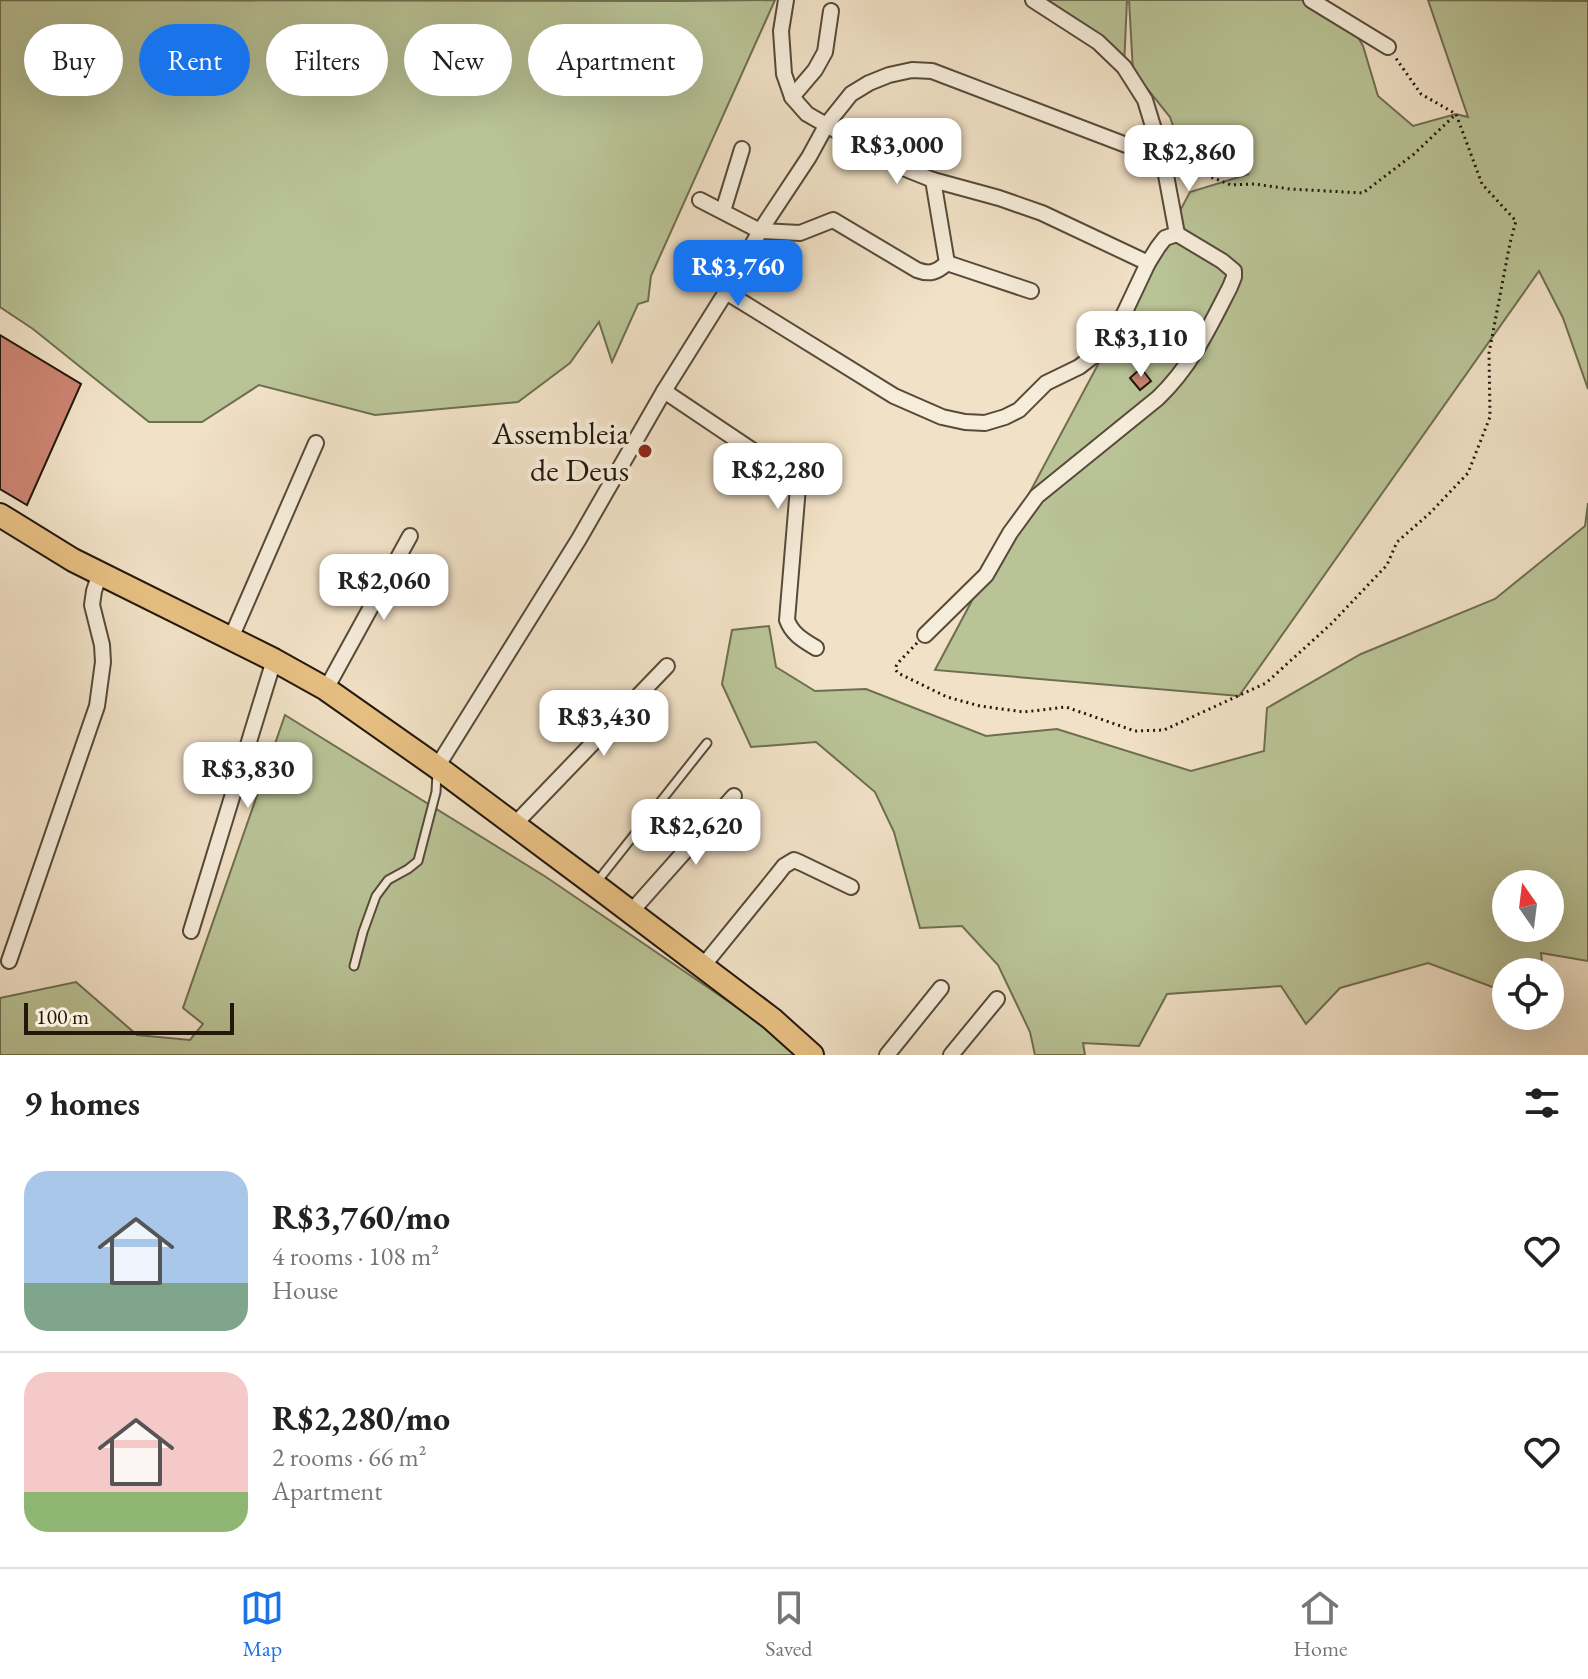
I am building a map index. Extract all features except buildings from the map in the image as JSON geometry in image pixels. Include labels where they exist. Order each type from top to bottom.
[{"type":"main road","points":[[0,515],[73,560],[326,689],[437,767],[703,966],[772,1019],[812,1055]]},
{"type":"street","points":[[786,0],[781,31],[787,86],[807,114],[898,166],[933,180],[1042,213],[1148,263]]},
{"type":"street","points":[[925,635],[986,575],[1010,533],[1037,496],[1174,382],[1198,349],[1234,277],[1234,271],[1222,261],[1177,234],[1163,159],[1145,100],[1124,67],[1098,42],[1033,0]]},
{"type":"street","points":[[1311,0],[1388,47]]},
{"type":"street","points":[[792,97],[815,70],[825,52],[831,11]]},
{"type":"street","points":[[437,767],[579,539],[760,231],[827,124],[851,94],[889,75],[912,70],[932,71],[1163,159]]},
{"type":"street","points":[[723,211],[742,149]]},
{"type":"street","points":[[933,180],[947,263]]},
{"type":"street","points":[[700,200],[760,231],[800,233],[833,220],[917,270],[934,273],[947,263]]},
{"type":"street","points":[[726,292],[894,396],[942,417],[975,424],[1005,417],[1019,410],[1046,383],[1079,367],[1096,354],[1122,318],[1148,263],[1165,238],[1177,234]]},
{"type":"street","points":[[947,263],[1031,291]]},
{"type":"street","points":[[664,391],[786,473],[798,487],[787,620],[798,637],[816,648]]},
{"type":"street","points":[[231,638],[316,443]]},
{"type":"street","points":[[326,689],[410,536]]},
{"type":"street","points":[[9,961],[97,706],[103,662],[92,605],[100,573]]},
{"type":"street","points":[[191,931],[274,660]]},
{"type":"street","points":[[514,825],[667,666]]},
{"type":"street","points":[[630,913],[734,796]]},
{"type":"street","points":[[703,966],[788,863],[794,860],[851,887]]},
{"type":"street","points":[[887,1055],[941,988]]},
{"type":"street","points":[[951,1055],[997,999]]},
{"type":"lane","points":[[595,885],[707,743]]},
{"type":"lane","points":[[354,966],[376,896],[388,880],[418,861],[436,792],[437,767]]},
{"type":"path","points":[[925,635],[895,669],[947,697],[980,706],[1024,712],[1066,707],[1135,731],[1164,730],[1266,683],[1331,624],[1387,565],[1397,542],[1468,473],[1490,417],[1489,353],[1516,221],[1482,184],[1456,114],[1421,94],[1388,47]]},
{"type":"path","points":[[1163,159],[1231,185],[1363,193],[1414,154],[1456,114]]},
{"type":"green space","points":[[0,0],[775,0],[651,276],[648,301],[638,304],[612,362],[599,322],[570,363],[518,402],[375,415],[259,385],[202,422],[149,422],[33,329],[0,307]]},
{"type":"green space","points":[[1033,0],[1127,0],[1124,67]]},
{"type":"green space","points":[[1129,0],[1313,0],[1346,15],[1363,46],[1378,96],[1413,126],[1456,114],[1468,117],[1428,0],[1588,1],[1588,389],[1563,318],[1539,271],[1239,696],[935,670],[1190,192],[1249,174],[1211,167],[1181,149],[1170,117],[1133,71]]},
{"type":"green space","points":[[1588,503],[1588,961],[1541,953],[1542,958],[1492,958],[1492,987],[1428,963],[1340,988],[1306,1024],[1281,986],[1167,994],[1139,1046],[1083,1043],[1085,1055],[1035,1055],[1030,1032],[998,965],[962,926],[920,928],[894,832],[875,792],[816,742],[751,747],[722,684],[732,630],[769,626],[776,667],[815,691],[866,689],[986,736],[1057,729],[1191,771],[1264,751],[1267,708],[1361,654],[1495,599],[1585,526]]},
{"type":"green space","points":[[285,715],[546,877],[807,1055],[0,1055],[0,998],[76,982],[137,1035],[190,1040],[203,1024],[183,1008]]},
{"type":"place","name":"Assembleia de Deus","points":[[645,451]]}]
